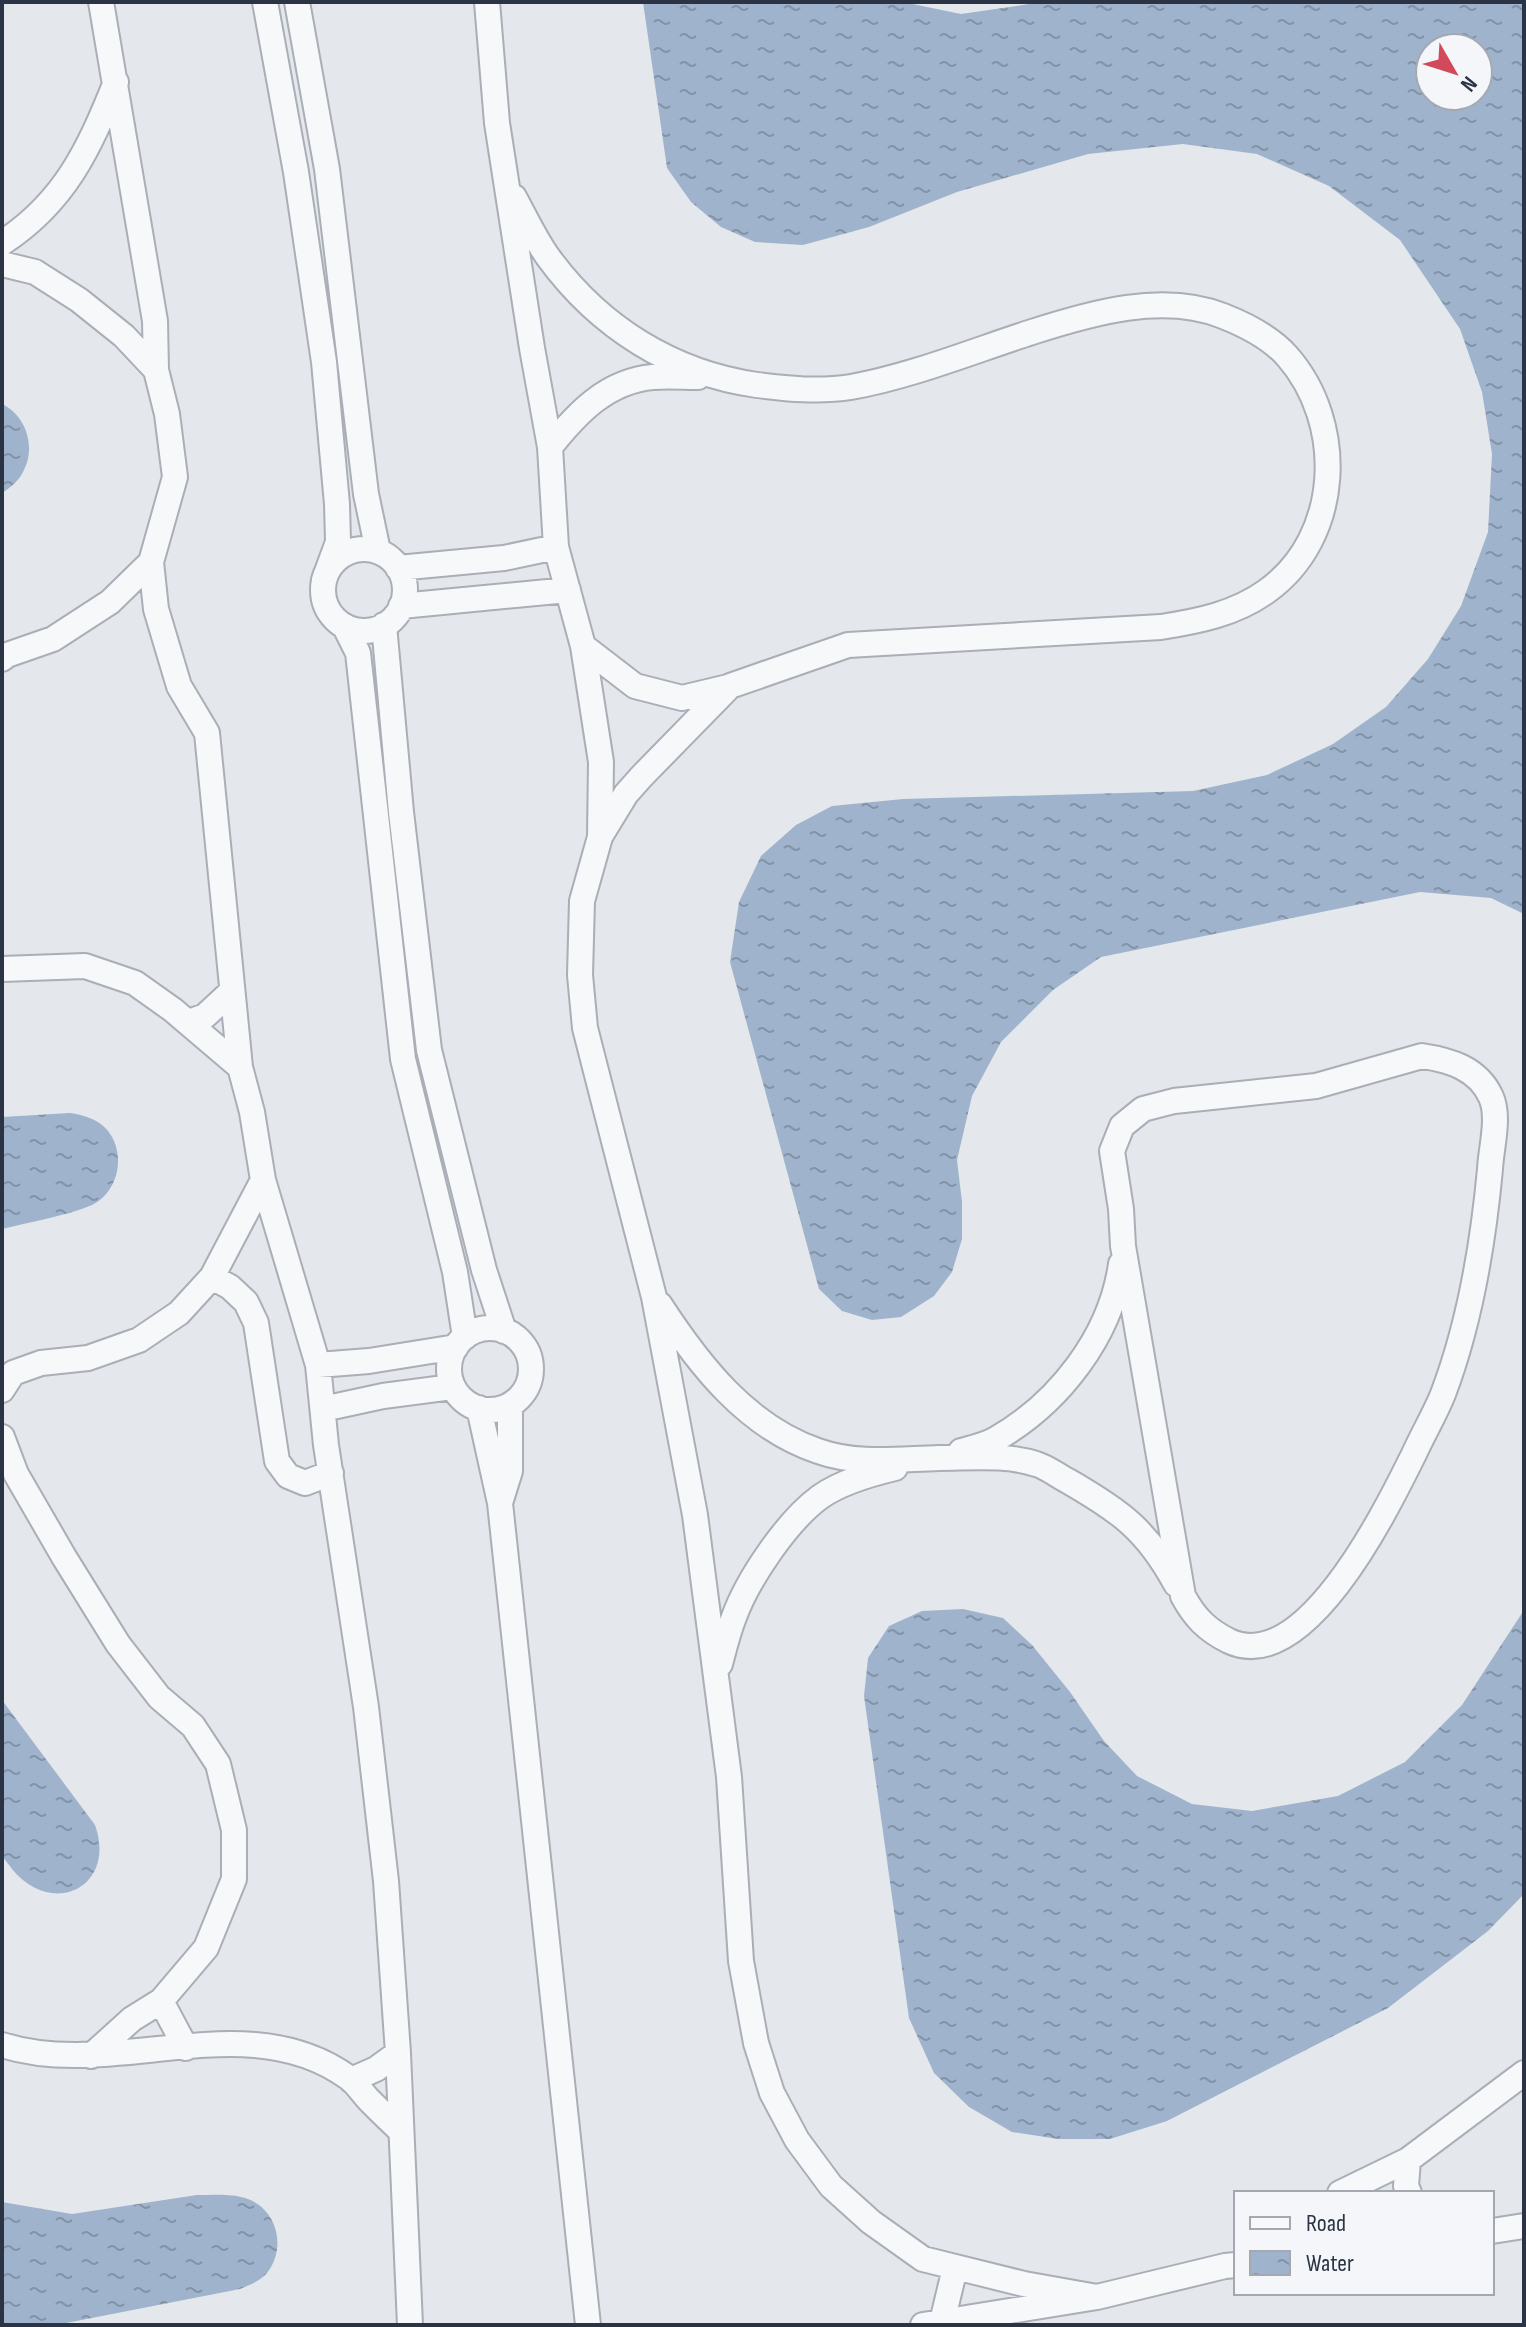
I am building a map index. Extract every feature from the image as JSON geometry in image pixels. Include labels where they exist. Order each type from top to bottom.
[{"type":"street","points":[[101,2],[155,321],[156,370],[167,414],[175,477],[151,562],[156,609],[179,686],[207,733],[240,1067],[252,1112],[263,1180],[318,1365],[374,1770],[386,1881],[398,2053],[410,2325]]},
{"type":"street","points":[[265,2],[296,172],[325,378],[338,542],[324,580],[326,607],[334,619],[345,627],[358,631],[372,630],[394,617],[405,593],[398,568],[378,551],[351,551],[339,557],[329,567],[324,580]]},
{"type":"street","points":[[297,2],[327,169],[366,494],[378,551]]},
{"type":"street","points":[[487,2],[497,123],[550,447],[556,547],[583,646],[601,762],[600,837],[582,901],[580,975],[585,1028],[654,1297],[695,1515],[729,1777],[741,1961],[756,2043],[772,2093],[797,2140],[831,2186],[871,2222],[923,2259],[1097,2297]]},
{"type":"street","points":[[2,243],[18,233],[62,192],[97,128],[116,81]]},
{"type":"street","points":[[507,185],[548,257],[588,304],[634,341],[681,366],[719,377],[792,390],[850,387],[911,371],[1064,322],[1125,308],[1180,306],[1220,315],[1259,333],[1285,354],[1307,383],[1322,421],[1329,457],[1326,494],[1317,528],[1288,571],[1270,589],[1243,606],[1203,621],[1161,627],[848,645],[730,686],[682,698],[635,686],[583,646]]},
{"type":"street","points":[[2,264],[35,272],[79,300],[124,336],[156,370]]},
{"type":"street","points":[[550,447],[574,416],[604,392],[650,377],[719,377]]},
{"type":"street","points":[[398,568],[504,558],[556,547]]},
{"type":"street","points":[[2,659],[53,639],[110,602],[151,562]]},
{"type":"street","points":[[401,606],[568,590]]},
{"type":"street","points":[[384,625],[401,812],[429,1050],[484,1270],[504,1331]]},
{"type":"street","points":[[318,1365],[369,1361],[460,1342],[478,1330],[491,1328],[516,1337],[530,1359],[531,1372],[521,1397],[498,1409],[479,1408],[460,1398],[452,1387],[450,1359],[460,1342],[455,1272],[403,1059],[358,653],[345,627]]},
{"type":"street","points":[[600,837],[626,794],[730,686]]},
{"type":"street","points":[[2,969],[85,966],[135,983],[189,1022],[240,1067]]},
{"type":"street","points":[[189,1022],[205,1016],[232,991]]},
{"type":"street","points":[[654,1297],[703,1367],[733,1398],[790,1438],[818,1451],[856,1460],[1001,1458],[1036,1464],[1120,1514],[1145,1536],[1183,1596],[1202,1625],[1242,1647],[1269,1644],[1296,1629],[1345,1575],[1397,1488],[1443,1395],[1469,1305],[1485,1216],[1494,1119],[1491,1098],[1467,1069],[1446,1060],[1422,1056],[1316,1086],[1174,1101],[1143,1109],[1122,1126],[1112,1151],[1123,1246],[1183,1596]]},
{"type":"street","points":[[2,1390],[13,1373],[41,1363],[88,1358],[139,1340],[179,1313],[212,1277],[263,1180]]},
{"type":"street","points":[[717,1673],[734,1615],[767,1556],[797,1516],[822,1495],[866,1475],[995,1441],[1031,1414],[1070,1377],[1097,1336],[1117,1290],[1123,1246]]},
{"type":"street","points":[[212,1277],[230,1287],[246,1302],[256,1323],[277,1461],[288,1476],[305,1483],[331,1473]]},
{"type":"street","points":[[323,1409],[383,1396],[452,1387]]},
{"type":"street","points":[[500,1503],[510,1471],[510,1405]]},
{"type":"street","points":[[479,1408],[500,1503],[588,2325]]},
{"type":"street","points":[[2,1437],[16,1474],[118,1644],[159,1697],[193,1726],[218,1764],[234,1830],[234,1879],[206,1948],[161,2001],[132,2019],[91,2056]]},
{"type":"street","points":[[161,2001],[186,2048]]},
{"type":"street","points":[[2,2045],[28,2053],[91,2056],[223,2043],[276,2047],[315,2059],[351,2080],[401,2131]]},
{"type":"street","points":[[351,2080],[376,2069],[398,2053]]},
{"type":"street","points":[[1344,2191],[1408,2160],[1524,2073]]},
{"type":"street","points":[[1408,2160],[1408,2191]]},
{"type":"street","points":[[1494,2231],[1524,2226]]},
{"type":"street","points":[[933,2323],[1097,2297],[1232,2262]]},
{"type":"street","points":[[933,2323],[955,2268]]},
{"type":"water","points":[[643,2],[903,2],[961,14],[1043,2],[1524,2],[1524,914],[1491,898],[1420,892],[1101,957],[1053,990],[1001,1042],[972,1096],[957,1160],[962,1239],[952,1272],[934,1296],[901,1317],[872,1320],[842,1311],[819,1289],[730,962],[739,902],[761,856],[796,825],[832,806],[903,799],[1193,791],[1267,775],[1333,744],[1386,707],[1428,659],[1461,606],[1488,532],[1492,454],[1482,392],[1460,329],[1400,240],[1329,186],[1257,154],[1183,144],[1088,154],[957,192],[869,227],[803,245],[755,242],[721,227],[691,202],[667,168]]},
{"type":"water","points":[[2,404],[23,424],[29,452],[20,477],[2,493]]},
{"type":"water","points":[[70,1113],[96,1121],[111,1134],[118,1159],[112,1186],[92,1205],[2,1229],[2,1117]]},
{"type":"water","points":[[963,1609],[1003,1618],[1032,1645],[1104,1741],[1137,1776],[1192,1804],[1252,1811],[1338,1796],[1405,1762],[1462,1705],[1524,1610],[1524,1894],[1488,1931],[1388,2008],[1167,2121],[1110,2139],[1058,2139],[1012,2132],[969,2107],[934,2073],[909,2018],[864,1696],[868,1658],[889,1626],[922,1611]]},
{"type":"water","points":[[2,1700],[95,1825],[99,1846],[97,1865],[89,1879],[77,1889],[62,1893],[45,1892],[28,1884],[3,1856]]},
{"type":"water","points":[[197,2195],[242,2197],[258,2204],[266,2212],[276,2231],[277,2252],[267,2273],[261,2278],[240,2289],[56,2325],[2,2325],[2,2202],[72,2214]]}]
